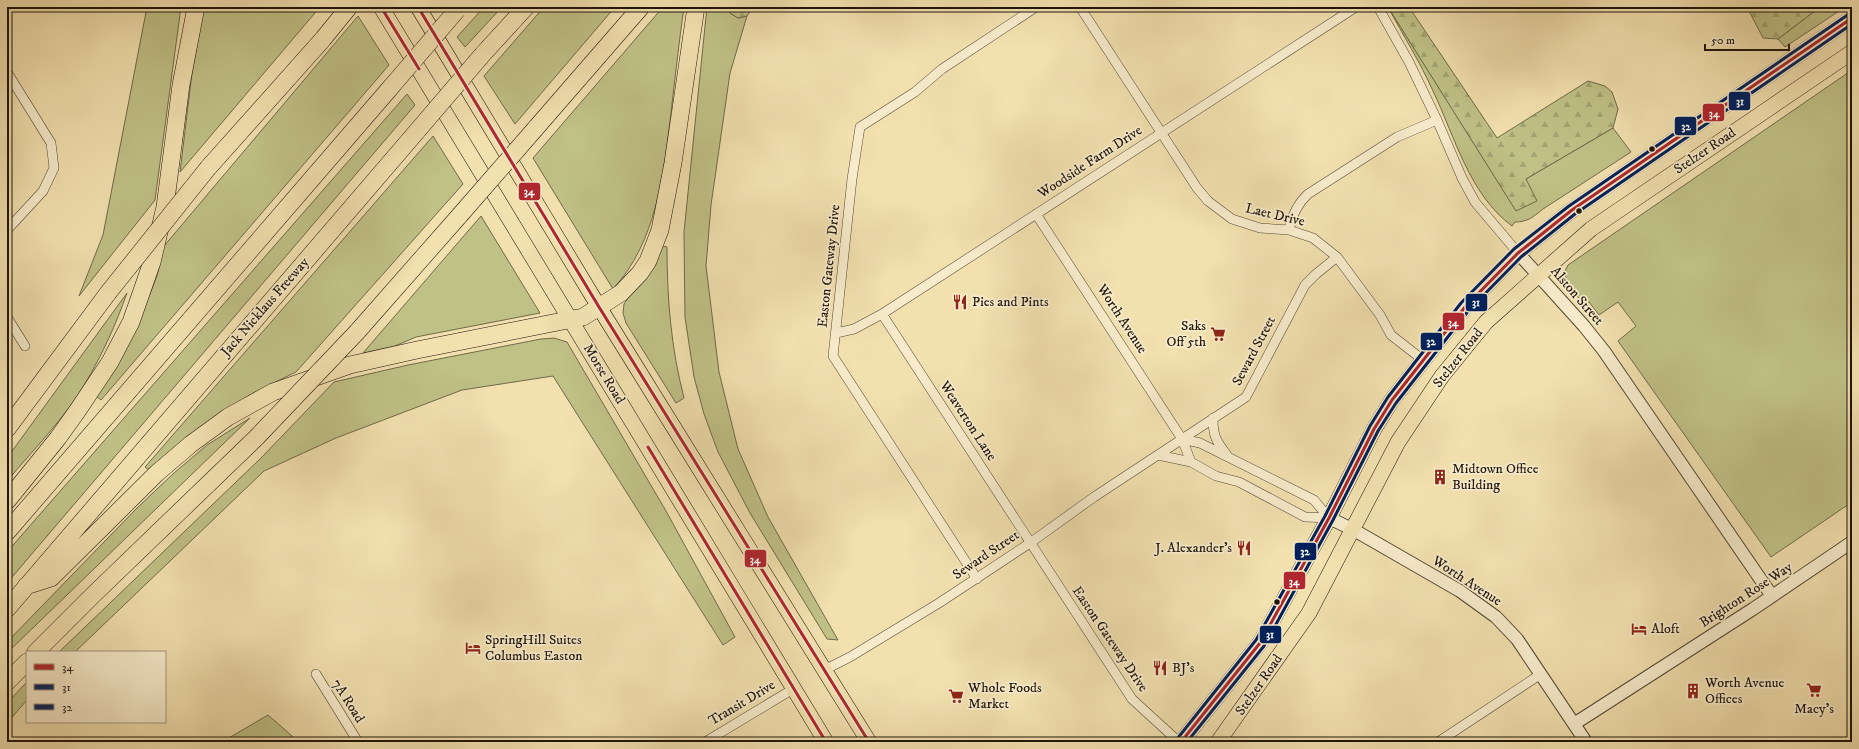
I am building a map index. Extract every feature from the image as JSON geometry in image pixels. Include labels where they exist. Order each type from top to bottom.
[{"type":"highway","points":[[7,501],[58,438],[78,410],[110,362],[131,322],[152,262],[166,207],[181,85],[196,7]]},
{"type":"highway","points":[[7,429],[108,293],[208,168],[323,39],[349,7]]},
{"type":"highway","name":"Jack Nicklaus Freeway","points":[[7,609],[418,130],[526,7]]},
{"type":"highway","points":[[37,651],[257,436],[357,332],[641,7]]},
{"type":"highway","points":[[26,586],[51,578],[157,473],[191,444],[228,417],[272,392],[350,365],[438,345],[583,317],[621,293],[640,273],[648,261],[660,230],[673,163],[696,7]]},
{"type":"highway","points":[[7,532],[459,8]]},
{"type":"highway","points":[[7,682],[26,663]]},
{"type":"main road","name":"Morse Road","points":[[381,7],[826,742]]},
{"type":"main road","points":[[418,7],[599,307],[869,742]]},
{"type":"main road","name":"Stelzer Road","points":[[1180,742],[1260,643],[1330,518],[1374,429],[1392,400],[1465,307],[1518,253],[1572,210],[1852,18]]},
{"type":"main road","name":"Stelzer Road","points":[[1218,742],[1309,613],[1354,530],[1398,442],[1442,376],[1486,322],[1538,274],[1591,229],[1852,52]]},
{"type":"street","name":"Easton Gateway Drive","points":[[977,579],[833,356],[852,179],[860,127],[915,92],[942,70],[1036,7]]},
{"type":"street","name":"Laet Drive","points":[[1080,7],[1197,188],[1208,201],[1232,219],[1260,228],[1289,230],[1313,238],[1337,257],[1380,315],[1391,335],[1422,360]]},
{"type":"street","name":"Woodside Farm Drive","points":[[836,333],[854,328],[882,314],[1356,7]]},
{"type":"street","name":"Alston Street","points":[[1378,7],[1409,62],[1437,120],[1462,178],[1475,202],[1604,351],[1772,596]]},
{"type":"street","points":[[7,72],[51,143],[54,168],[43,191],[7,230]]},
{"type":"street","points":[[1289,230],[1291,217],[1300,202],[1308,194],[1397,137],[1437,120]]},
{"type":"street","name":"Worth Avenue","points":[[1036,214],[1182,439],[1191,462],[1216,476],[1239,482],[1305,517],[1330,518]]},
{"type":"street","name":"Seward Street","points":[[824,670],[850,657],[977,579],[1094,497],[1246,397],[1306,285],[1316,274],[1337,257]]},
{"type":"street","name":"Weaverton Lane","points":[[882,314],[1030,543]]},
{"type":"street","points":[[7,317],[24,346]]},
{"type":"street","name":"Worth Avenue","points":[[1213,418],[1213,433],[1217,443],[1230,458]]},
{"type":"street","name":"Worth Avenue","points":[[1182,439],[1200,443],[1314,500],[1330,518],[1460,590],[1496,617],[1517,639],[1586,742]]},
{"type":"street","points":[[1158,455],[1191,462]]},
{"type":"street","name":"Easton Gateway Drive","points":[[1030,543],[1132,699],[1180,742]]},
{"type":"street","name":"Brighton Rose Way","points":[[1574,724],[1851,544]]},
{"type":"street","name":"7A Road","points":[[316,674],[358,742]]},
{"type":"street","points":[[1438,742],[1541,674]]},
{"type":"street","name":"Transit Drive","points":[[705,742],[793,689]]},
{"type":"green space","points":[[147,7],[181,7],[155,200],[79,296],[103,235]]},
{"type":"green space","points":[[204,7],[320,7],[180,172],[192,73]]},
{"type":"green space","points":[[484,7],[502,7],[465,47],[457,37]]},
{"type":"green space","points":[[544,7],[615,7],[515,124],[484,76]]},
{"type":"green space","points":[[663,7],[684,7],[661,183],[649,229],[640,250],[628,270],[613,289],[533,158]]},
{"type":"green space","points":[[707,7],[728,7],[730,13],[738,18],[747,16],[730,73],[711,205],[706,266],[719,372],[738,449],[768,517],[838,640],[827,639],[750,513],[718,452],[704,414],[694,377],[685,317],[684,232]]},
{"type":"green space","points":[[728,7],[753,7],[747,16],[738,18],[730,13]]},
{"type":"green space","points":[[1388,7],[1516,210],[1526,179],[1613,128],[1631,152],[1533,217],[1527,220],[1515,222],[1512,226],[1497,213],[1474,181],[1456,145],[1428,80]]},
{"type":"green space","points":[[1388,7],[1409,7],[1497,138],[1588,81],[1605,86],[1612,92],[1618,109],[1613,128],[1526,179],[1537,201],[1516,211]]},
{"type":"green space","points":[[1747,7],[1820,7],[1778,39],[1763,38]]},
{"type":"green space","points":[[1820,7],[1845,7],[1785,47],[1778,39]]},
{"type":"green space","points":[[358,16],[389,65],[101,400],[96,396],[146,304],[157,276],[164,246]]},
{"type":"green space","points":[[1852,70],[1852,502],[1771,557],[1618,341],[1636,326],[1618,302],[1599,315],[1589,302],[1585,305],[1567,285],[1565,271],[1568,265]]},
{"type":"green space","points":[[407,94],[415,105],[7,583],[7,552]]},
{"type":"green space","points":[[433,136],[463,184],[296,372],[253,393],[218,415],[149,470],[145,467]]},
{"type":"green space","points":[[481,216],[540,313],[416,337],[395,346],[363,353]]},
{"type":"green space","points":[[662,246],[667,247],[668,285],[673,342],[684,398],[676,403],[626,323],[623,313],[624,304]]},
{"type":"green space","points":[[127,293],[104,349],[78,395],[59,421],[7,481],[7,458]]},
{"type":"green space","points":[[554,338],[567,342],[666,511],[735,637],[723,645],[553,376],[462,390],[336,438],[264,471],[76,651],[60,651],[261,458],[334,382],[408,365],[541,339]]},
{"type":"green space","points":[[250,418],[7,653],[7,642],[137,508],[174,473],[207,445]]},
{"type":"green space","points":[[26,683],[26,701],[7,723],[7,703]]},
{"type":"green space","points":[[268,715],[299,742],[222,742]]},
{"type":"transit line","name":"34","points":[[381,7],[419,69]]},
{"type":"transit line","name":"34","points":[[418,7],[599,307],[869,742]]},
{"type":"transit line","name":"32","points":[[1177,739],[1256,640],[1325,516],[1370,426],[1388,397],[1461,303],[1514,249],[1569,206],[1849,14]]},
{"type":"transit line","name":"34","points":[[1181,742],[1260,643],[1329,518],[1374,429],[1392,400],[1465,307],[1518,253],[1572,210],[1852,18]]},
{"type":"transit line","name":"31","points":[[1187,742],[1264,646],[1333,520],[1378,431],[1396,403],[1469,310],[1521,257],[1575,214],[1852,24]]},
{"type":"transit line","name":"34","points":[[648,447],[826,742]]},
{"type":"place","name":"Pies and Pints","points":[[960,302]]},
{"type":"place","name":"Saks Off 5th","points":[[1218,334]]},
{"type":"place","name":"Midtown Office Building","points":[[1440,477]]},
{"type":"place","name":"J. Alexander's","points":[[1244,548]]},
{"type":"place","name":"Aloft","points":[[1639,629]]},
{"type":"place","name":"SpringHill Suites Columbus Easton","points":[[473,648]]},
{"type":"place","name":"BJ's","points":[[1160,668]]},
{"type":"place","name":"Macy's","points":[[1814,690]]},
{"type":"place","name":"Worth Avenue Offices","points":[[1693,691]]},
{"type":"place","name":"Whole Foods Market","points":[[956,696]]}]
